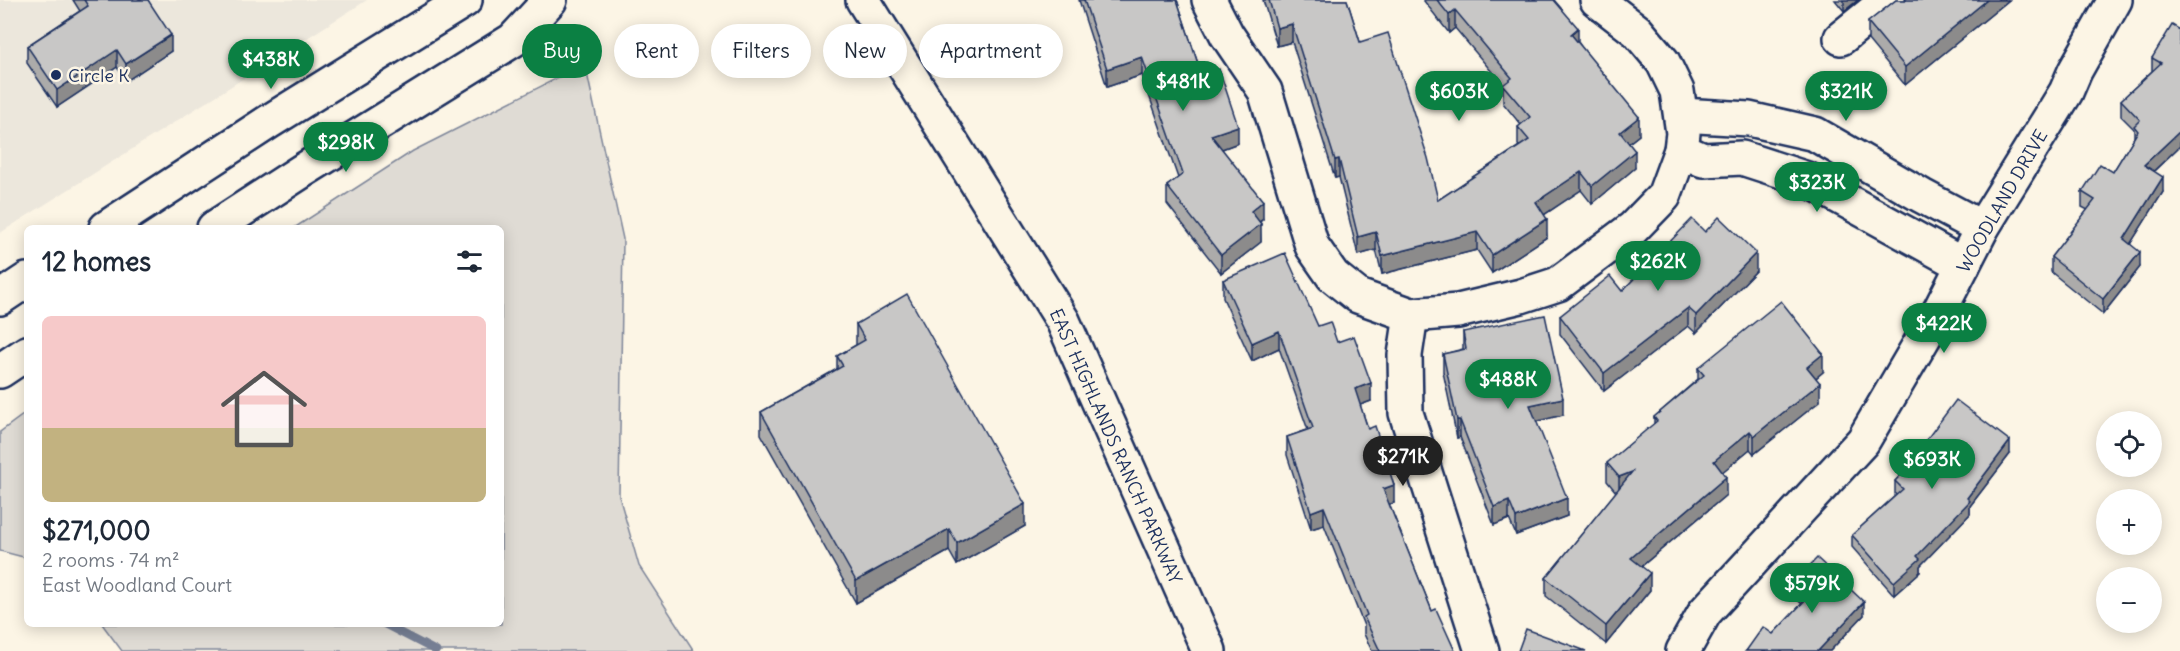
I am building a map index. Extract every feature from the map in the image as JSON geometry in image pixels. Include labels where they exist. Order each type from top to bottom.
[{"type":"street","points":[[111,225],[270,121],[465,0]]},
{"type":"street","points":[[219,225],[513,40],[550,0]]},
{"type":"street","name":"EAST HIGHLANDS RANCH PARKWAY","points":[[863,0],[1063,321],[1209,651]]},
{"type":"street","points":[[1209,0],[1227,35],[1265,91],[1312,246],[1333,276],[1358,296],[1411,315],[1458,311],[1521,297],[1558,284],[1633,228],[1664,196],[1681,150],[1683,133],[1677,91],[1663,63],[1637,31],[1597,0]]},
{"type":"street","points":[[1841,38],[1888,0]]},
{"type":"street","name":"WOODLAND DRIVE","points":[[1683,651],[1705,612],[1863,441],[1941,308],[1982,228],[2066,92],[2075,71],[2115,0]]},
{"type":"street","points":[[1681,116],[1749,118],[1815,134],[1982,228]]},
{"type":"street","points":[[1681,150],[1703,159],[1742,158],[1807,179],[1963,265]]},
{"type":"street","points":[[0,298],[24,282]]},
{"type":"street","points":[[1411,315],[1405,355],[1406,413],[1482,651]]},
{"type":"street","points":[[0,371],[24,355]]},
{"type":"shaded area","points":[[0,0],[367,0],[0,233]]},
{"type":"shaded area","points":[[557,78],[588,78],[623,239],[619,496],[639,566],[694,651],[122,651],[104,627],[504,627],[504,225],[299,225],[413,151]]},
{"type":"shaded area","points":[[24,414],[24,557],[0,551],[0,432]]},
{"type":"building","points":[[84,0],[148,0],[171,35],[126,64],[117,50],[57,90],[27,46],[88,6]]},
{"type":"building","points":[[1084,0],[1177,0],[1202,76],[1219,69],[1238,126],[1211,135],[1263,201],[1251,211],[1261,224],[1221,255],[1167,186],[1183,174],[1142,57],[1107,69]]},
{"type":"building","points":[[1269,0],[1347,0],[1360,42],[1388,33],[1428,158],[1438,200],[1529,140],[1518,127],[1530,117],[1503,85],[1512,78],[1455,10],[1449,15],[1437,0],[1554,0],[1578,28],[1571,34],[1639,117],[1620,132],[1635,151],[1592,186],[1581,172],[1536,202],[1547,219],[1492,255],[1477,232],[1382,256],[1376,232],[1358,237],[1339,159],[1335,160],[1292,24],[1277,28]]},
{"type":"building","points":[[1896,0],[1987,0],[1905,67],[1868,22]]},
{"type":"building","points":[[2172,25],[2180,30],[2180,131],[2144,165],[2163,177],[2124,239],[2140,252],[2103,299],[2051,257],[2095,200],[2082,192],[2100,164],[2113,172],[2138,131],[2134,126],[2140,120],[2121,100],[2161,63],[2152,58]]},
{"type":"building","points":[[1719,217],[1756,253],[1696,315],[1688,308],[1604,373],[1560,316],[1610,276],[1622,291],[1692,219],[1705,232]]},
{"type":"building","points":[[1285,253],[1318,326],[1330,322],[1337,342],[1354,336],[1371,383],[1355,389],[1368,429],[1375,426],[1394,485],[1383,489],[1432,611],[1436,609],[1455,651],[1380,651],[1364,617],[1367,615],[1324,507],[1311,512],[1287,437],[1313,428],[1279,331],[1252,343],[1223,280]]},
{"type":"building","points":[[907,294],[1025,504],[957,543],[949,529],[856,581],[761,412],[843,366],[837,356],[865,340],[856,324]]},
{"type":"building","points":[[1781,301],[1823,354],[1807,367],[1820,383],[1754,436],[1750,431],[1714,461],[1726,477],[1631,558],[1650,573],[1606,626],[1546,578],[1632,472],[1619,477],[1607,463],[1657,421],[1654,417],[1704,375],[1698,368]]},
{"type":"building","points":[[1545,315],[1563,398],[1530,405],[1567,498],[1516,518],[1509,501],[1494,507],[1460,420],[1457,420],[1443,354],[1466,349],[1463,332]]},
{"type":"building","points":[[1956,400],[2010,441],[1967,498],[1970,501],[1917,556],[1920,559],[1894,582],[1852,535],[1903,489],[1895,481],[1928,447],[1924,443]]},
{"type":"building","points":[[1817,558],[1864,602],[1818,651],[1746,651],[1763,627],[1773,634],[1808,597],[1793,583]]},
{"type":"building","points":[[1526,629],[1586,651],[1518,651]]},
{"type":"waterway","points":[[390,627],[436,651]]},
{"type":"place","name":"Circle K","points":[[56,75]]}]
